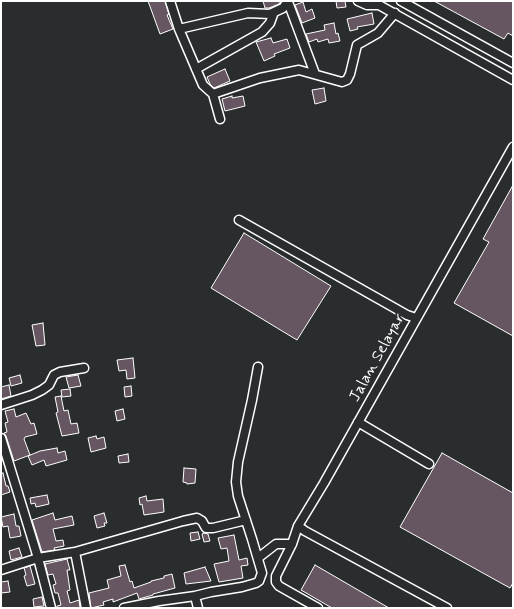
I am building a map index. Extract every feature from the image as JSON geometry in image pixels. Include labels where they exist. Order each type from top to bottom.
[{"type":"street","points":[[170,1],[179,29],[203,85],[212,94],[220,119]]},
{"type":"street","points":[[179,29],[248,13],[270,14],[283,8],[288,1]]},
{"type":"street","points":[[288,1],[314,74]]},
{"type":"street","points":[[358,1],[367,5],[379,5],[513,80]]},
{"type":"street","points":[[401,1],[513,63]]},
{"type":"street","points":[[196,69],[262,32],[270,24],[274,12]]},
{"type":"street","points":[[212,94],[260,78],[299,70],[337,82],[342,82],[346,80],[350,74],[357,45],[378,33],[395,14]]},
{"type":"street","name":"Jalan Selayar","points":[[318,608],[279,586],[276,582],[276,576],[292,544],[298,526],[324,483],[513,147]]},
{"type":"street","points":[[239,220],[407,315],[416,318]]},
{"type":"street","points":[[124,608],[242,587],[259,581],[262,573],[238,496],[236,476],[258,366]]},
{"type":"street","points":[[1,405],[32,395],[42,390],[49,385],[54,375],[60,372],[84,368]]},
{"type":"street","points":[[358,422],[429,464]]},
{"type":"street","points":[[1,438],[38,558],[51,608]]},
{"type":"street","points":[[1,570],[38,558],[75,552],[160,526],[197,518],[202,521],[206,528],[246,520]]},
{"type":"street","points":[[298,526],[447,608]]},
{"type":"street","points":[[258,558],[276,544],[292,544]]},
{"type":"street","points":[[75,552],[86,608]]},
{"type":"street","points":[[195,596],[198,608]]},
{"type":"building","points":[[148,1],[165,1],[169,14],[167,15],[173,29],[160,34]]},
{"type":"building","points":[[263,1],[281,1],[279,4],[265,8]]},
{"type":"building","points":[[336,1],[345,1],[346,7],[337,8]]},
{"type":"building","points":[[434,1],[513,1],[513,36],[508,33],[504,39]]},
{"type":"building","points":[[303,2],[306,12],[312,9],[315,18],[302,23],[295,5]]},
{"type":"building","points":[[372,13],[374,24],[357,27],[358,29],[350,31],[347,19]]},
{"type":"building","points":[[334,23],[336,34],[338,33],[340,41],[329,43],[328,39],[318,42],[317,39],[309,42],[306,34],[325,30],[324,25]]},
{"type":"building","points":[[271,38],[273,43],[287,39],[290,48],[274,54],[275,56],[264,61],[256,42]]},
{"type":"building","points":[[225,69],[230,81],[214,88],[210,84],[207,77]]},
{"type":"building","points":[[324,88],[326,101],[315,104],[312,90]]},
{"type":"building","points":[[232,96],[232,98],[243,96],[245,106],[225,111],[222,99]]},
{"type":"building","points":[[513,185],[513,336],[454,303],[489,242],[483,239]]},
{"type":"building","points":[[244,233],[331,286],[297,340],[211,288]]},
{"type":"building","points":[[43,323],[45,345],[36,346],[32,325]]},
{"type":"building","points":[[133,358],[135,378],[127,379],[126,370],[119,371],[117,360]]},
{"type":"building","points":[[20,375],[22,383],[11,386],[9,378]]},
{"type":"building","points":[[78,375],[81,386],[69,388],[66,377]]},
{"type":"building","points":[[9,385],[11,396],[1,399],[1,387]]},
{"type":"building","points":[[131,386],[132,396],[125,397],[124,387]]},
{"type":"building","points":[[70,389],[71,396],[62,397],[61,390]]},
{"type":"building","points":[[61,396],[64,411],[68,410],[71,424],[77,423],[79,433],[62,436],[56,413],[58,412],[55,397]]},
{"type":"building","points":[[14,409],[16,417],[26,413],[31,424],[34,423],[37,434],[25,437],[24,439],[30,455],[14,461],[4,433],[7,432],[5,423],[8,422],[5,411]]},
{"type":"building","points":[[123,409],[125,419],[117,421],[115,411]]},
{"type":"building","points":[[96,436],[97,439],[104,437],[106,448],[91,452],[88,438]]},
{"type":"building","points":[[57,448],[58,453],[65,451],[67,460],[46,466],[44,460],[32,465],[28,456],[40,451]]},
{"type":"building","points":[[442,453],[513,493],[513,583],[510,588],[400,527]]},
{"type":"building","points":[[128,454],[129,462],[119,463],[118,456]]},
{"type":"building","points":[[184,468],[196,469],[195,483],[187,484],[183,482]]},
{"type":"building","points":[[3,473],[6,486],[8,486],[10,492],[1,495],[1,474]]},
{"type":"building","points":[[47,495],[49,504],[36,507],[35,503],[31,504],[30,498]]},
{"type":"building","points":[[146,496],[147,501],[163,499],[164,512],[144,515],[139,498]]},
{"type":"building","points":[[53,513],[55,520],[72,516],[74,525],[53,529],[56,541],[63,540],[64,546],[54,548],[55,550],[42,552],[32,520]]},
{"type":"building","points":[[104,513],[107,523],[104,523],[105,526],[97,528],[94,516]]},
{"type":"building","points":[[14,514],[16,526],[19,526],[21,536],[10,538],[8,526],[3,527],[1,517]]},
{"type":"building","points":[[198,532],[200,539],[191,541],[190,533]]},
{"type":"building","points":[[202,534],[208,534],[210,541],[204,542]]},
{"type":"building","points":[[234,535],[239,560],[247,558],[248,565],[241,566],[243,578],[219,582],[214,564],[229,561],[227,548],[221,549],[218,538]]},
{"type":"building","points":[[19,548],[22,557],[11,560],[9,551]]},
{"type":"building","points":[[67,559],[70,570],[67,570],[70,590],[67,591],[70,603],[79,600],[80,608],[57,608],[57,606],[61,605],[58,593],[55,593],[53,585],[56,584],[53,574],[48,575],[45,564]]},
{"type":"building","points":[[125,565],[130,582],[132,581],[134,588],[172,574],[175,588],[139,599],[137,593],[113,602],[113,599],[103,602],[104,605],[91,608],[89,593],[109,588],[107,580],[121,576],[119,566]]},
{"type":"building","points":[[315,565],[389,608],[332,608],[301,590]]},
{"type":"building","points":[[30,566],[35,584],[27,586],[24,576],[26,575],[24,568]]},
{"type":"building","points":[[205,567],[211,581],[186,584],[184,573]]},
{"type":"building","points":[[8,581],[10,592],[1,593],[1,582]]},
{"type":"building","points":[[42,597],[44,606],[34,607],[33,599]]}]
